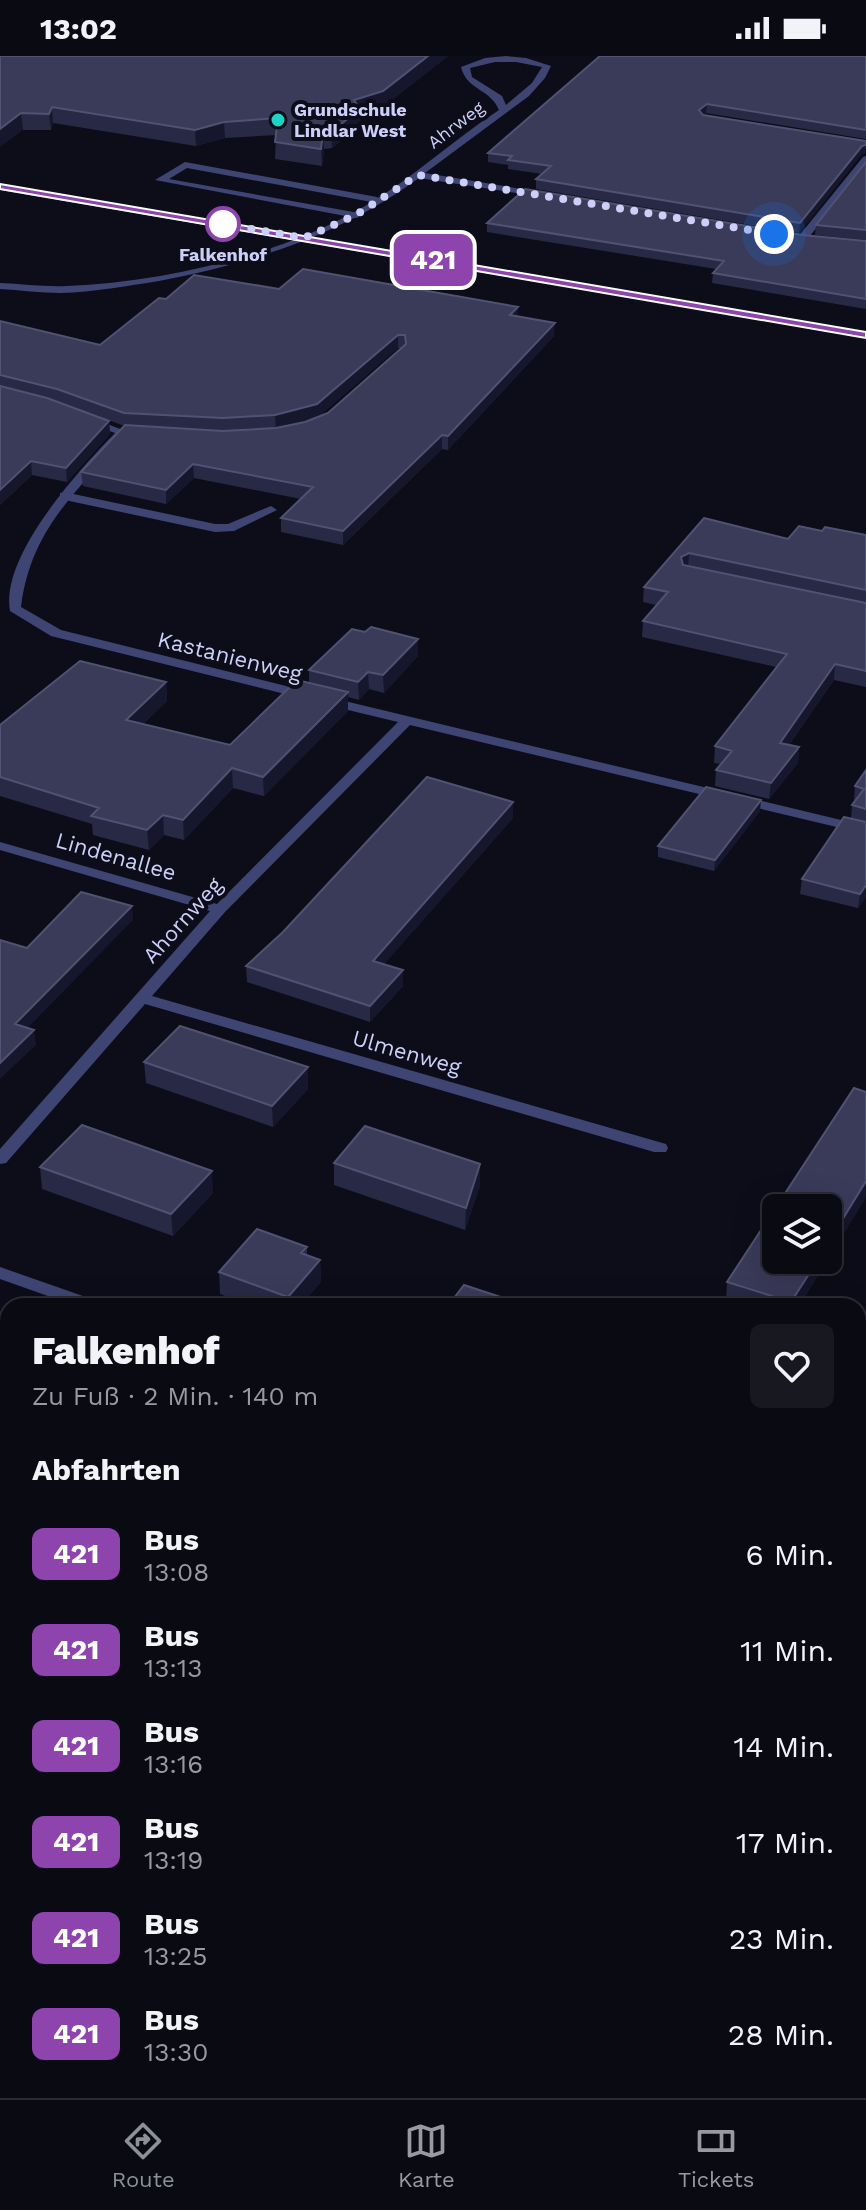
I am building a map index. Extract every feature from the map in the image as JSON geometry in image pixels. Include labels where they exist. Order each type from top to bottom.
[{"type":"street","name":"Ahrweg","points":[[304,238],[356,215],[418,175],[503,109],[543,77],[547,66],[529,58],[502,57],[483,58],[465,67],[468,78],[499,98],[503,109]]},
{"type":"street","points":[[802,239],[866,159]]},
{"type":"street","points":[[356,215],[160,180],[185,165],[377,200]]},
{"type":"street","points":[[418,175],[557,198]]},
{"type":"street","points":[[0,187],[866,335]]},
{"type":"street","points":[[787,236],[818,241]]},
{"type":"street","points":[[0,286],[70,289],[130,282],[265,254],[304,238]]},
{"type":"street","points":[[81,417],[122,432],[138,433]]},
{"type":"street","name":"Kastanienweg","points":[[122,432],[64,496],[40,529],[14,585],[14,608],[26,618],[56,633],[866,830]]},
{"type":"street","points":[[64,496],[215,528],[230,528],[271,510]]},
{"type":"street","name":"Ahornweg","points":[[0,1159],[220,909],[407,720]]},
{"type":"street","name":"Lindenallee","points":[[0,846],[220,909]]},
{"type":"street","name":"Ulmenweg","points":[[142,998],[660,1148]]},
{"type":"street","points":[[0,1273],[71,1298]]},
{"type":"building","points":[[0,56],[428,56],[383,91],[354,100],[360,109],[331,132],[323,132],[321,149],[275,142],[278,118],[224,122],[195,130],[52,107],[49,114],[21,113],[0,129]]},
{"type":"building","points":[[600,56],[866,56],[866,130],[707,104],[699,110],[703,115],[866,141],[866,145],[862,146],[800,223],[536,179],[551,166],[508,160],[512,156],[488,153]]},
{"type":"building","points":[[866,162],[866,230],[816,225]]},
{"type":"building","points":[[525,189],[802,235],[866,241],[866,299],[713,273],[724,261],[487,223]]},
{"type":"building","points":[[303,269],[518,307],[510,315],[555,323],[448,436],[442,435],[343,531],[281,518],[313,487],[193,464],[166,490],[81,472],[125,425],[223,431],[276,428],[328,413],[406,344],[405,335],[398,335],[317,404],[275,415],[223,418],[124,413],[57,389],[0,375],[0,321],[100,345],[159,298],[166,299],[194,275],[279,289]]},
{"type":"building","points":[[0,386],[47,398],[109,421],[66,468],[31,461],[0,490]]},
{"type":"building","points":[[704,518],[788,539],[799,526],[822,531],[825,527],[866,535],[866,590],[689,553],[681,557],[683,565],[866,603],[866,671],[835,664],[780,743],[799,747],[771,783],[716,770],[732,751],[715,746],[787,654],[643,621],[668,592],[644,587]]},
{"type":"building","points":[[371,627],[418,639],[383,675],[368,672],[358,682],[309,670],[352,629],[365,632]]},
{"type":"building","points":[[80,661],[166,682],[126,720],[230,745],[297,680],[348,692],[263,777],[232,768],[183,820],[163,815],[147,830],[91,816],[99,808],[0,777],[0,725]]},
{"type":"building","points":[[866,770],[866,809],[852,805],[864,789],[855,786]]},
{"type":"building","points":[[427,777],[513,802],[373,961],[403,970],[370,1006],[246,966],[283,932]]},
{"type":"building","points":[[706,787],[761,800],[715,860],[658,846]]},
{"type":"building","points":[[844,817],[866,822],[866,885],[860,894],[802,879]]},
{"type":"building","points":[[81,892],[132,906],[15,1024],[34,1030],[0,1063],[0,940],[27,948]]},
{"type":"building","points":[[180,1026],[308,1067],[272,1106],[144,1062]]},
{"type":"building","points":[[854,1088],[866,1092],[866,1181],[842,1220],[842,1194],[785,1194]]},
{"type":"building","points":[[82,1125],[212,1171],[171,1214],[40,1167]]},
{"type":"building","points":[[365,1126],[480,1164],[466,1208],[334,1163]]},
{"type":"building","points":[[257,1229],[307,1247],[301,1253],[320,1260],[288,1297],[219,1272]]},
{"type":"building","points":[[762,1229],[762,1274],[809,1274],[794,1298],[778,1298],[727,1282]]},
{"type":"building","points":[[464,1285],[504,1298],[454,1298]]},
{"type":"bus line","name":"421","points":[[0,187],[866,335]]},
{"type":"place","name":"Grundschule Lindlar West","points":[[278,120]]},
{"type":"place","name":"Falkenhof","points":[[223,224]]},
{"type":"route","points":[[223,224],[304,238],[356,215],[418,175],[774,234]]}]
